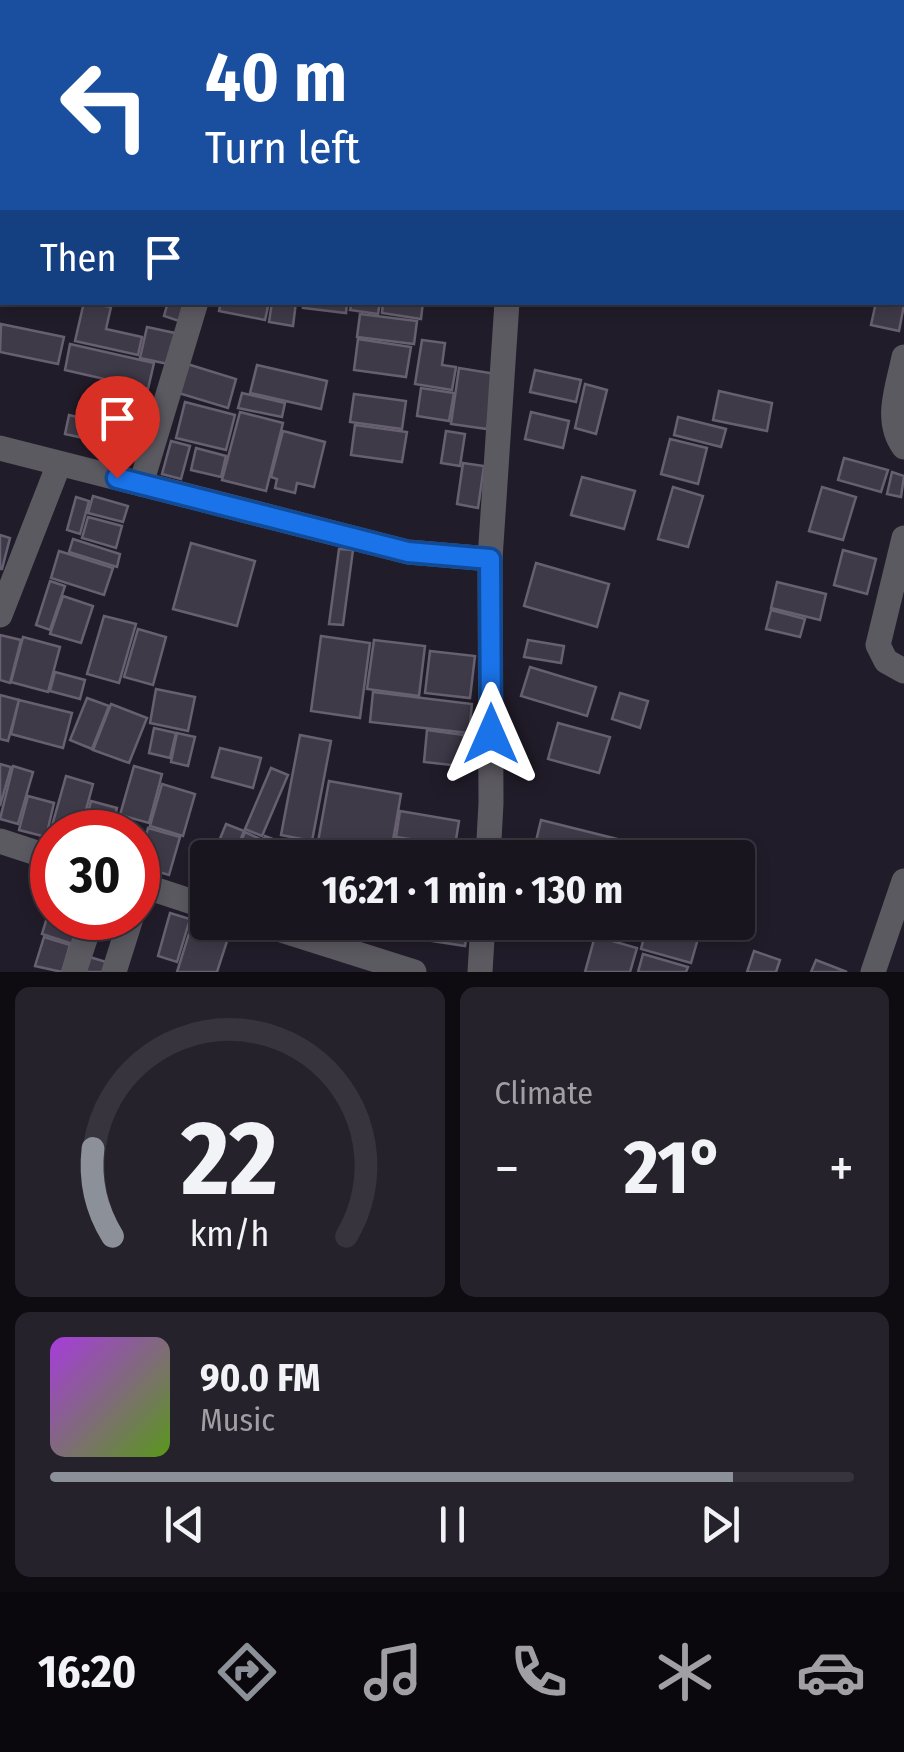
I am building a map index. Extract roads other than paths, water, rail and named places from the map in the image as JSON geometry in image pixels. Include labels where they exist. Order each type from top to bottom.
[{"type":"street","points":[[141,484],[195,305]]},
{"type":"street","points":[[489,840],[490,559],[507,305]]},
{"type":"street","points":[[904,356],[892,420],[904,448]]},
{"type":"street","points":[[0,448],[408,552],[490,559]]},
{"type":"street","points":[[0,614],[59,464]]},
{"type":"street","points":[[904,538],[878,646],[886,661],[904,671]]},
{"type":"street","points":[[0,841],[30,851]]},
{"type":"street","points":[[874,972],[904,881]]},
{"type":"street","points":[[160,894],[190,902]]},
{"type":"street","points":[[74,972],[85,940]]},
{"type":"street","points":[[114,972],[124,940]]},
{"type":"street","points":[[313,940],[414,972]]},
{"type":"street","points":[[480,972],[482,940]]}]
